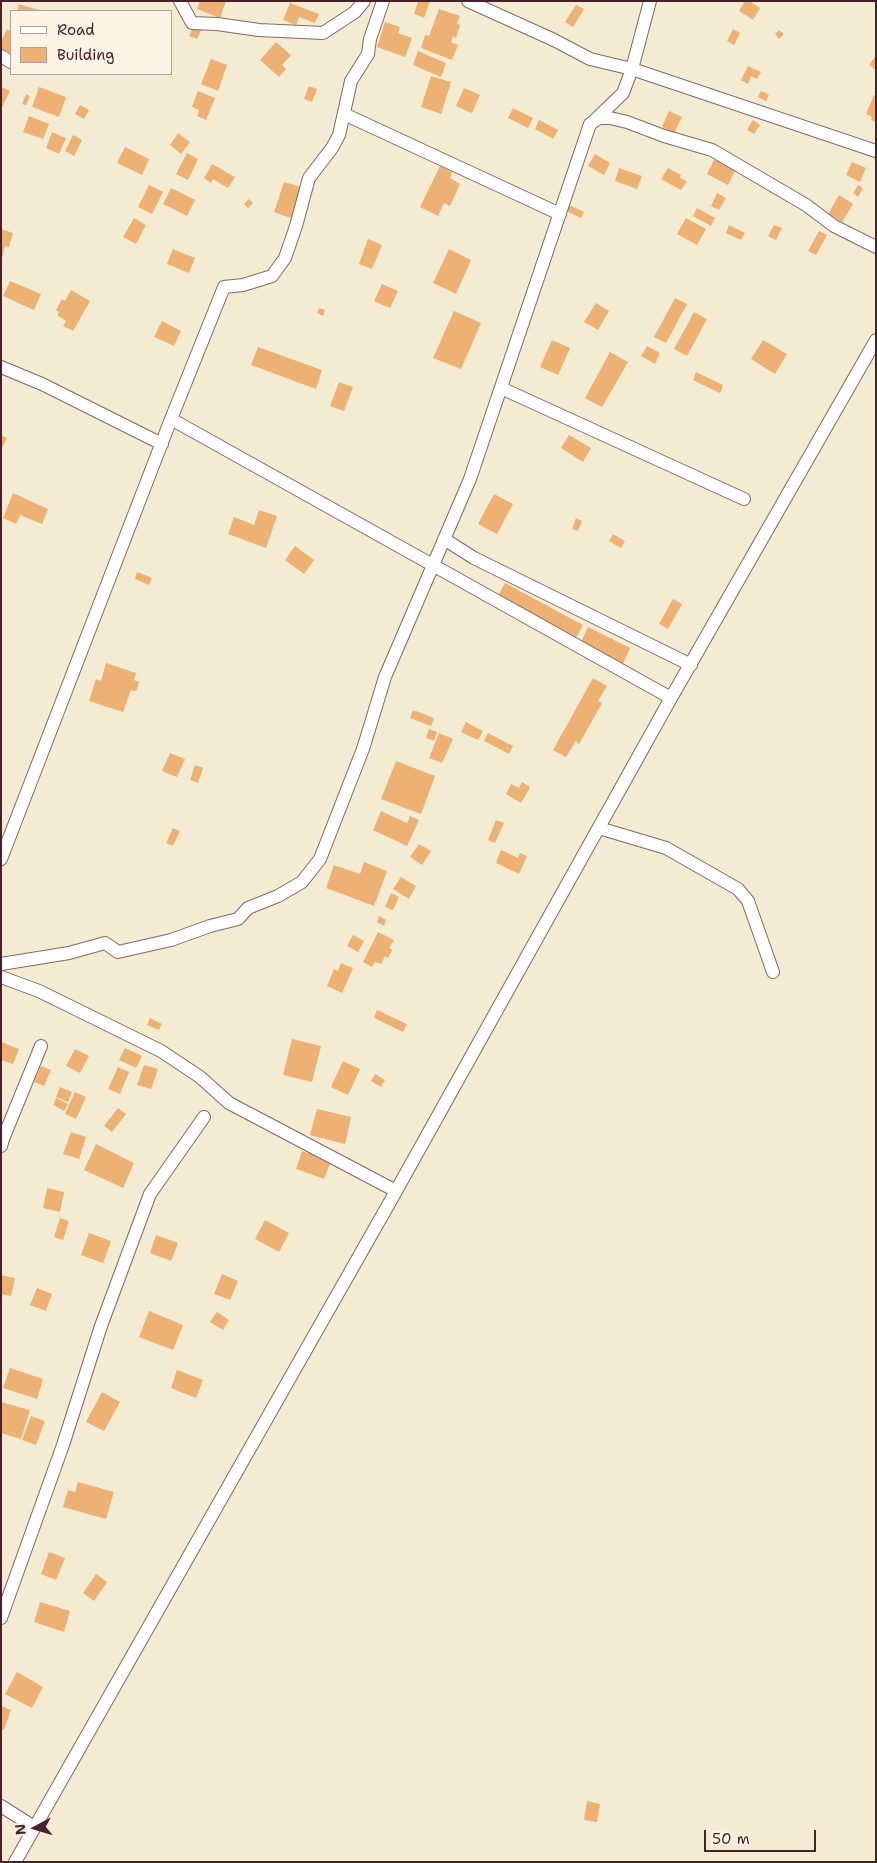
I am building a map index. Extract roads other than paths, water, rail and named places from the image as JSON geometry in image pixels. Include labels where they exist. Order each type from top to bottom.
[{"type":"street","points":[[180,1],[192,23],[217,24],[259,30],[323,33],[355,12],[364,1]]},
{"type":"street","points":[[1,859],[224,287],[244,284],[272,276],[285,258],[309,178],[339,136],[351,81],[368,54],[370,39],[383,1]]},
{"type":"street","points":[[468,1],[554,40],[590,59],[632,69],[876,150]]},
{"type":"street","points":[[1,964],[69,953],[105,943],[118,952],[171,940],[210,926],[238,919],[248,908],[278,896],[302,882],[320,859],[364,749],[385,676],[470,479],[486,436],[590,124],[623,93],[632,69],[650,1]]},
{"type":"street","points":[[344,114],[560,214]]},
{"type":"street","points":[[590,124],[599,118],[610,118],[712,150],[806,205],[834,226],[876,247]]},
{"type":"street","points":[[15,1862],[396,1191],[690,665],[876,340]]},
{"type":"street","points":[[1,367],[42,384],[162,444]]},
{"type":"street","points":[[501,388],[744,499]]},
{"type":"street","points":[[171,419],[672,698]]},
{"type":"street","points":[[444,540],[474,558],[690,665]]},
{"type":"street","points":[[599,828],[666,848],[738,889],[748,901],[773,972]]},
{"type":"street","points":[[1,977],[39,991],[161,1051],[200,1077],[229,1103],[396,1191]]},
{"type":"street","points":[[1,1146],[41,1046]]},
{"type":"street","points":[[1,1618],[63,1445],[101,1326],[150,1194],[204,1117]]},
{"type":"street","points":[[1,1806],[34,1827]]}]
